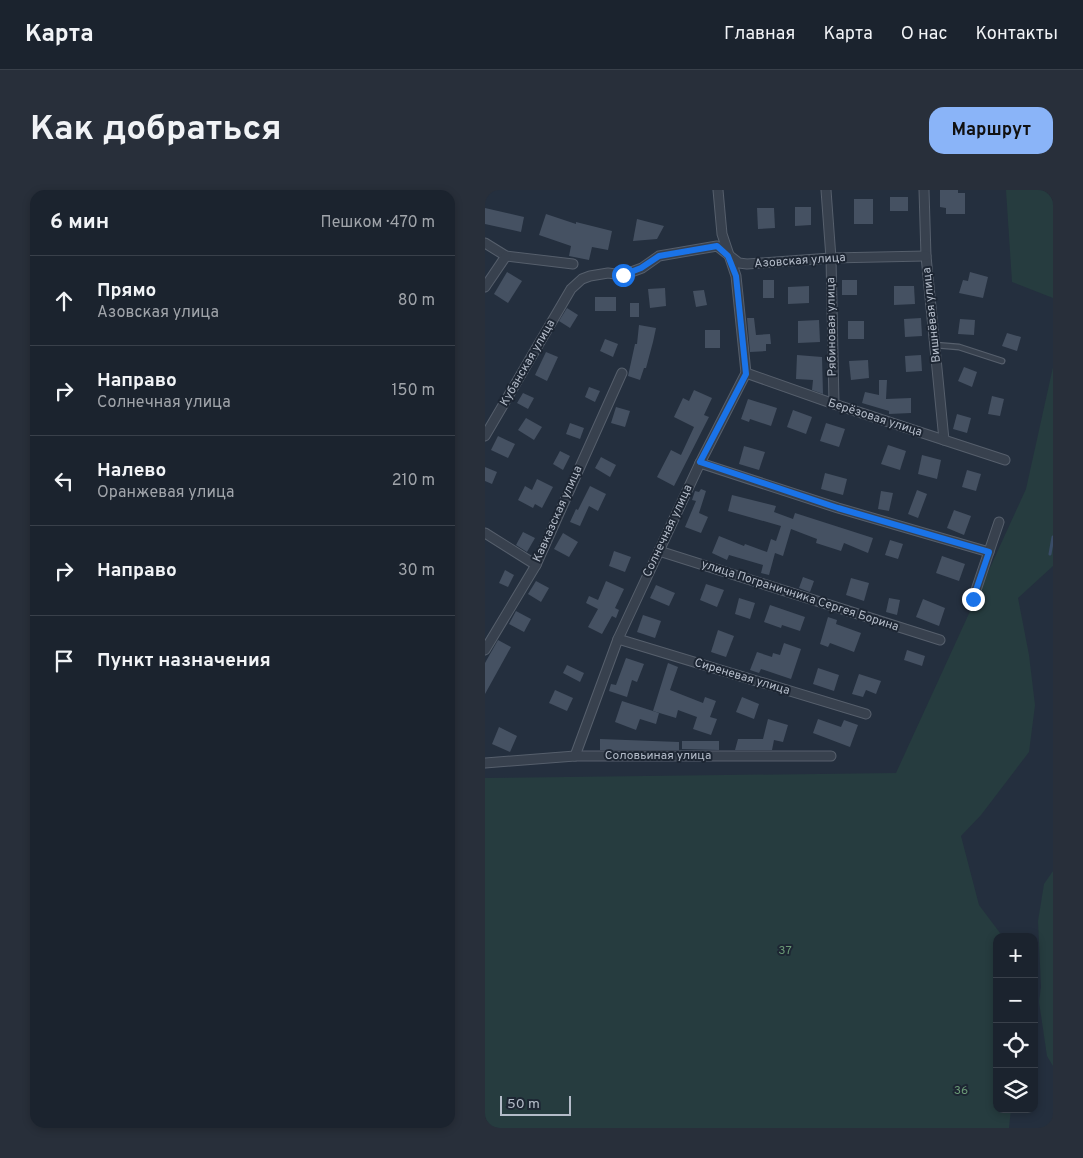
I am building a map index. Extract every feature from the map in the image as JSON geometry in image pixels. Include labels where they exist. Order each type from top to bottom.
[{"type":"street","points":[[718,190],[722,234],[736,276],[746,374]]},
{"type":"street","name":"Рябиновая улица","points":[[826,190],[831,258],[834,404]]},
{"type":"street","name":"Вишнёвая улица","points":[[924,190],[926,256],[944,440]]},
{"type":"street","points":[[485,243],[506,256],[573,264]]},
{"type":"street","name":"Азовская улица","points":[[571,289],[582,279],[590,276],[608,273],[623,275],[641,268],[659,256],[717,246],[739,263],[747,264],[831,258],[926,256]]},
{"type":"street","points":[[485,287],[506,256]]},
{"type":"street","name":"Кубанская улица","points":[[485,436],[571,289]]},
{"type":"street","name":"Кавказская улица","points":[[485,650],[536,565],[622,373]]},
{"type":"street","name":"Берёзовая улица","points":[[746,374],[1005,460]]},
{"type":"street","name":"Солнечная улица","points":[[575,756],[618,640],[700,462],[746,374]]},
{"type":"street","points":[[700,462],[838,508],[989,552]]},
{"type":"street","points":[[973,599],[999,522]]},
{"type":"street","points":[[485,533],[536,565]]},
{"type":"street","name":"улица Пограничника Сергея Борина","points":[[659,551],[941,640]]},
{"type":"street","name":"Сиреневая улица","points":[[618,640],[866,714]]},
{"type":"street","name":"Соловьиная улица","points":[[485,764],[575,756],[831,756]]},
{"type":"lane","points":[[935,345],[959,347],[1002,361]]},
{"type":"green space","points":[[1006,190],[1053,190],[1053,298],[1012,282]]},
{"type":"green space","name":"37","points":[[1053,367],[1053,566],[1018,598],[1029,655],[1035,705],[1029,752],[981,815],[961,836],[979,905],[1000,933],[993,933],[993,1113],[1011,1113],[1009,1128],[485,1128],[485,778],[896,773],[1026,489]]},
{"type":"green space","points":[[1053,871],[1053,1066],[1047,1056],[1039,1002],[1041,987],[1038,921],[1044,884]]},
{"type":"building","points":[[940,190],[958,190],[958,193],[965,193],[965,214],[946,214],[946,208],[940,207]]},
{"type":"building","points":[[890,197],[908,197],[908,211],[890,211]]},
{"type":"building","points":[[854,199],[873,199],[873,224],[854,224]]},
{"type":"building","points":[[795,207],[811,207],[811,225],[795,226]]},
{"type":"building","points":[[485,208],[524,217],[521,232],[485,224]]},
{"type":"building","points":[[757,208],[774,208],[775,228],[758,229]]},
{"type":"building","points":[[546,214],[576,224],[576,222],[612,231],[608,250],[592,247],[589,260],[569,256],[571,246],[539,235]]},
{"type":"building","points":[[637,219],[664,226],[657,239],[633,241]]},
{"type":"building","points":[[507,272],[522,281],[508,303],[494,294]]},
{"type":"building","points":[[970,272],[988,277],[983,298],[959,293],[963,280],[968,281]]},
{"type":"building","points":[[763,280],[774,280],[774,298],[763,298]]},
{"type":"building","points":[[842,280],[857,280],[857,295],[842,295]]},
{"type":"building","points":[[809,286],[809,303],[788,304],[788,287]]},
{"type":"building","points":[[894,286],[914,286],[915,304],[894,305]]},
{"type":"building","points":[[665,288],[666,306],[650,308],[648,289]]},
{"type":"building","points":[[704,290],[707,305],[696,307],[693,291]]},
{"type":"building","points":[[595,297],[616,297],[616,311],[595,311]]},
{"type":"building","points":[[630,303],[639,303],[639,317],[630,317]]},
{"type":"building","points":[[567,308],[578,315],[570,328],[559,321]]},
{"type":"building","points":[[747,318],[754,318],[756,335],[770,334],[771,344],[766,344],[766,351],[750,352]]},
{"type":"building","points":[[921,318],[922,336],[905,337],[904,319]]},
{"type":"building","points":[[960,319],[975,320],[974,335],[958,334]]},
{"type":"building","points":[[819,320],[820,342],[798,343],[798,321]]},
{"type":"building","points":[[848,321],[864,321],[864,339],[848,339]]},
{"type":"building","points":[[639,325],[656,328],[646,368],[644,368],[640,380],[628,376],[635,344],[637,344]]},
{"type":"building","points":[[705,330],[720,330],[720,348],[705,348]]},
{"type":"building","points":[[1007,333],[1021,337],[1017,351],[1002,346]]},
{"type":"building","points":[[605,339],[618,344],[613,357],[600,351]]},
{"type":"building","points":[[546,352],[558,357],[547,381],[535,375]]},
{"type":"building","points":[[797,355],[822,357],[823,394],[812,390],[813,380],[796,379]]},
{"type":"building","points":[[921,355],[922,371],[906,372],[905,356]]},
{"type":"building","points":[[868,360],[869,378],[851,380],[849,361]]},
{"type":"building","points":[[964,367],[977,372],[972,387],[958,381]]},
{"type":"building","points":[[879,380],[887,380],[886,399],[911,398],[911,413],[889,414],[889,411],[862,403],[865,392],[879,395]]},
{"type":"building","points":[[589,387],[600,391],[595,402],[585,397]]},
{"type":"building","points":[[694,390],[712,398],[704,415],[709,417],[674,486],[657,477],[671,450],[681,455],[694,427],[674,417],[683,398],[689,401]]},
{"type":"building","points":[[523,393],[534,398],[528,409],[517,403]]},
{"type":"building","points":[[992,396],[1004,399],[1000,416],[988,414]]},
{"type":"building","points":[[748,399],[777,408],[771,426],[750,419],[749,422],[741,419]]},
{"type":"building","points":[[616,407],[630,411],[625,427],[611,423]]},
{"type":"building","points":[[793,410],[812,417],[806,434],[787,427]]},
{"type":"building","points":[[957,414],[971,418],[967,433],[953,429]]},
{"type":"building","points":[[526,418],[542,427],[534,440],[518,430]]},
{"type":"building","points":[[570,423],[584,428],[580,439],[566,434]]},
{"type":"building","points":[[826,423],[845,429],[839,447],[820,441]]},
{"type":"building","points":[[498,436],[515,444],[508,458],[491,450]]},
{"type":"building","points":[[888,445],[906,451],[900,470],[881,464]]},
{"type":"building","points":[[744,446],[765,452],[759,470],[739,464]]},
{"type":"building","points":[[560,451],[570,456],[563,470],[553,464]]},
{"type":"building","points":[[922,455],[941,460],[937,479],[918,474]]},
{"type":"building","points":[[601,457],[616,465],[610,477],[595,468]]},
{"type":"building","points":[[485,467],[497,472],[492,484],[485,481]]},
{"type":"building","points":[[967,470],[981,474],[976,491],[962,487]]},
{"type":"building","points":[[825,473],[847,479],[843,495],[821,489]]},
{"type":"building","points":[[537,479],[553,487],[542,508],[535,504],[533,508],[518,500],[525,486],[532,490]]},
{"type":"building","points":[[590,486],[606,494],[598,511],[589,506],[580,526],[570,522]]},
{"type":"building","points":[[701,489],[706,491],[699,513],[708,517],[701,533],[685,527],[696,501],[692,500],[695,491],[699,492]]},
{"type":"building","points":[[917,490],[927,494],[918,518],[908,514]]},
{"type":"building","points":[[881,491],[893,493],[889,511],[878,509]]},
{"type":"building","points":[[732,495],[776,506],[774,512],[793,519],[795,513],[873,538],[868,553],[844,543],[841,551],[816,543],[817,539],[791,529],[783,556],[775,553],[769,575],[761,573],[763,565],[729,555],[727,560],[712,553],[719,536],[744,546],[745,544],[767,552],[771,539],[776,541],[781,526],[728,511]]},
{"type":"building","points":[[954,510],[971,516],[964,535],[947,528]]},
{"type":"building","points":[[523,532],[535,538],[527,552],[516,545]]},
{"type":"building","points":[[563,533],[578,542],[569,557],[554,549]]},
{"type":"building","points":[[890,540],[903,544],[898,559],[885,555]]},
{"type":"building","points":[[614,551],[631,557],[625,572],[609,566]]},
{"type":"building","points":[[942,556],[965,564],[959,581],[936,573]]},
{"type":"building","points":[[505,570],[514,575],[508,587],[499,583]]},
{"type":"building","points":[[803,577],[814,581],[810,592],[799,588]]},
{"type":"building","points":[[851,578],[869,583],[864,601],[846,595]]},
{"type":"building","points":[[536,581],[549,588],[541,602],[528,594]]},
{"type":"building","points":[[606,581],[624,589],[615,608],[619,610],[616,618],[612,616],[602,634],[588,627],[598,609],[586,603],[589,596],[598,600]]},
{"type":"building","points":[[706,584],[724,590],[717,607],[700,600]]},
{"type":"building","points":[[656,585],[675,593],[669,606],[650,598]]},
{"type":"building","points":[[739,598],[755,603],[750,619],[735,614]]},
{"type":"building","points":[[889,598],[900,600],[897,615],[886,612]]},
{"type":"building","points":[[923,599],[945,608],[939,626],[916,617]]},
{"type":"building","points":[[770,605],[805,617],[800,631],[782,625],[781,628],[764,622]]},
{"type":"building","points":[[516,611],[531,619],[524,632],[509,624]]},
{"type":"building","points":[[643,615],[661,621],[655,638],[637,632]]},
{"type":"building","points":[[828,617],[837,620],[836,624],[861,633],[854,652],[830,643],[828,647],[820,644]]},
{"type":"building","points":[[718,630],[734,636],[726,657],[711,652]]},
{"type":"building","points":[[498,640],[511,647],[485,694],[485,663]]},
{"type":"building","points":[[784,643],[801,649],[791,679],[761,669],[759,673],[750,670],[757,652],[772,657],[773,653],[780,655]]},
{"type":"building","points":[[907,650],[925,656],[922,666],[904,660]]},
{"type":"building","points":[[626,658],[644,664],[637,682],[632,680],[627,697],[609,691],[611,684],[616,685]]},
{"type":"building","points":[[668,663],[678,667],[670,690],[703,703],[705,697],[716,701],[710,717],[717,719],[711,735],[693,729],[697,717],[678,710],[676,718],[653,711]]},
{"type":"building","points":[[567,665],[584,673],[580,682],[563,673]]},
{"type":"building","points":[[818,668],[839,675],[834,691],[813,684]]},
{"type":"building","points":[[859,674],[881,681],[876,694],[866,690],[863,697],[852,694]]},
{"type":"building","points":[[555,690],[573,698],[567,711],[549,703]]},
{"type":"building","points":[[742,697],[759,704],[754,719],[736,712]]},
{"type":"building","points":[[622,701],[659,713],[656,724],[640,719],[636,730],[615,722]]},
{"type":"building","points":[[768,719],[788,725],[783,742],[774,740],[772,750],[735,750],[738,739],[763,739]]},
{"type":"building","points":[[818,719],[841,727],[844,720],[858,725],[850,747],[813,733]]},
{"type":"building","points":[[499,727],[517,736],[510,752],[492,744]]},
{"type":"building","points":[[600,739],[679,742],[679,750],[600,750]]},
{"type":"building","points":[[682,741],[719,741],[719,750],[682,749]]},
{"type":"waterway","points":[[1050,554],[1053,537]]},
{"type":"route","points":[[623,275],[641,268],[659,256],[717,246],[728,256],[736,276],[746,374],[700,462],[838,508],[989,552],[973,599]]},
{"type":"park label","name":"36","points":[[961,1091]]}]
